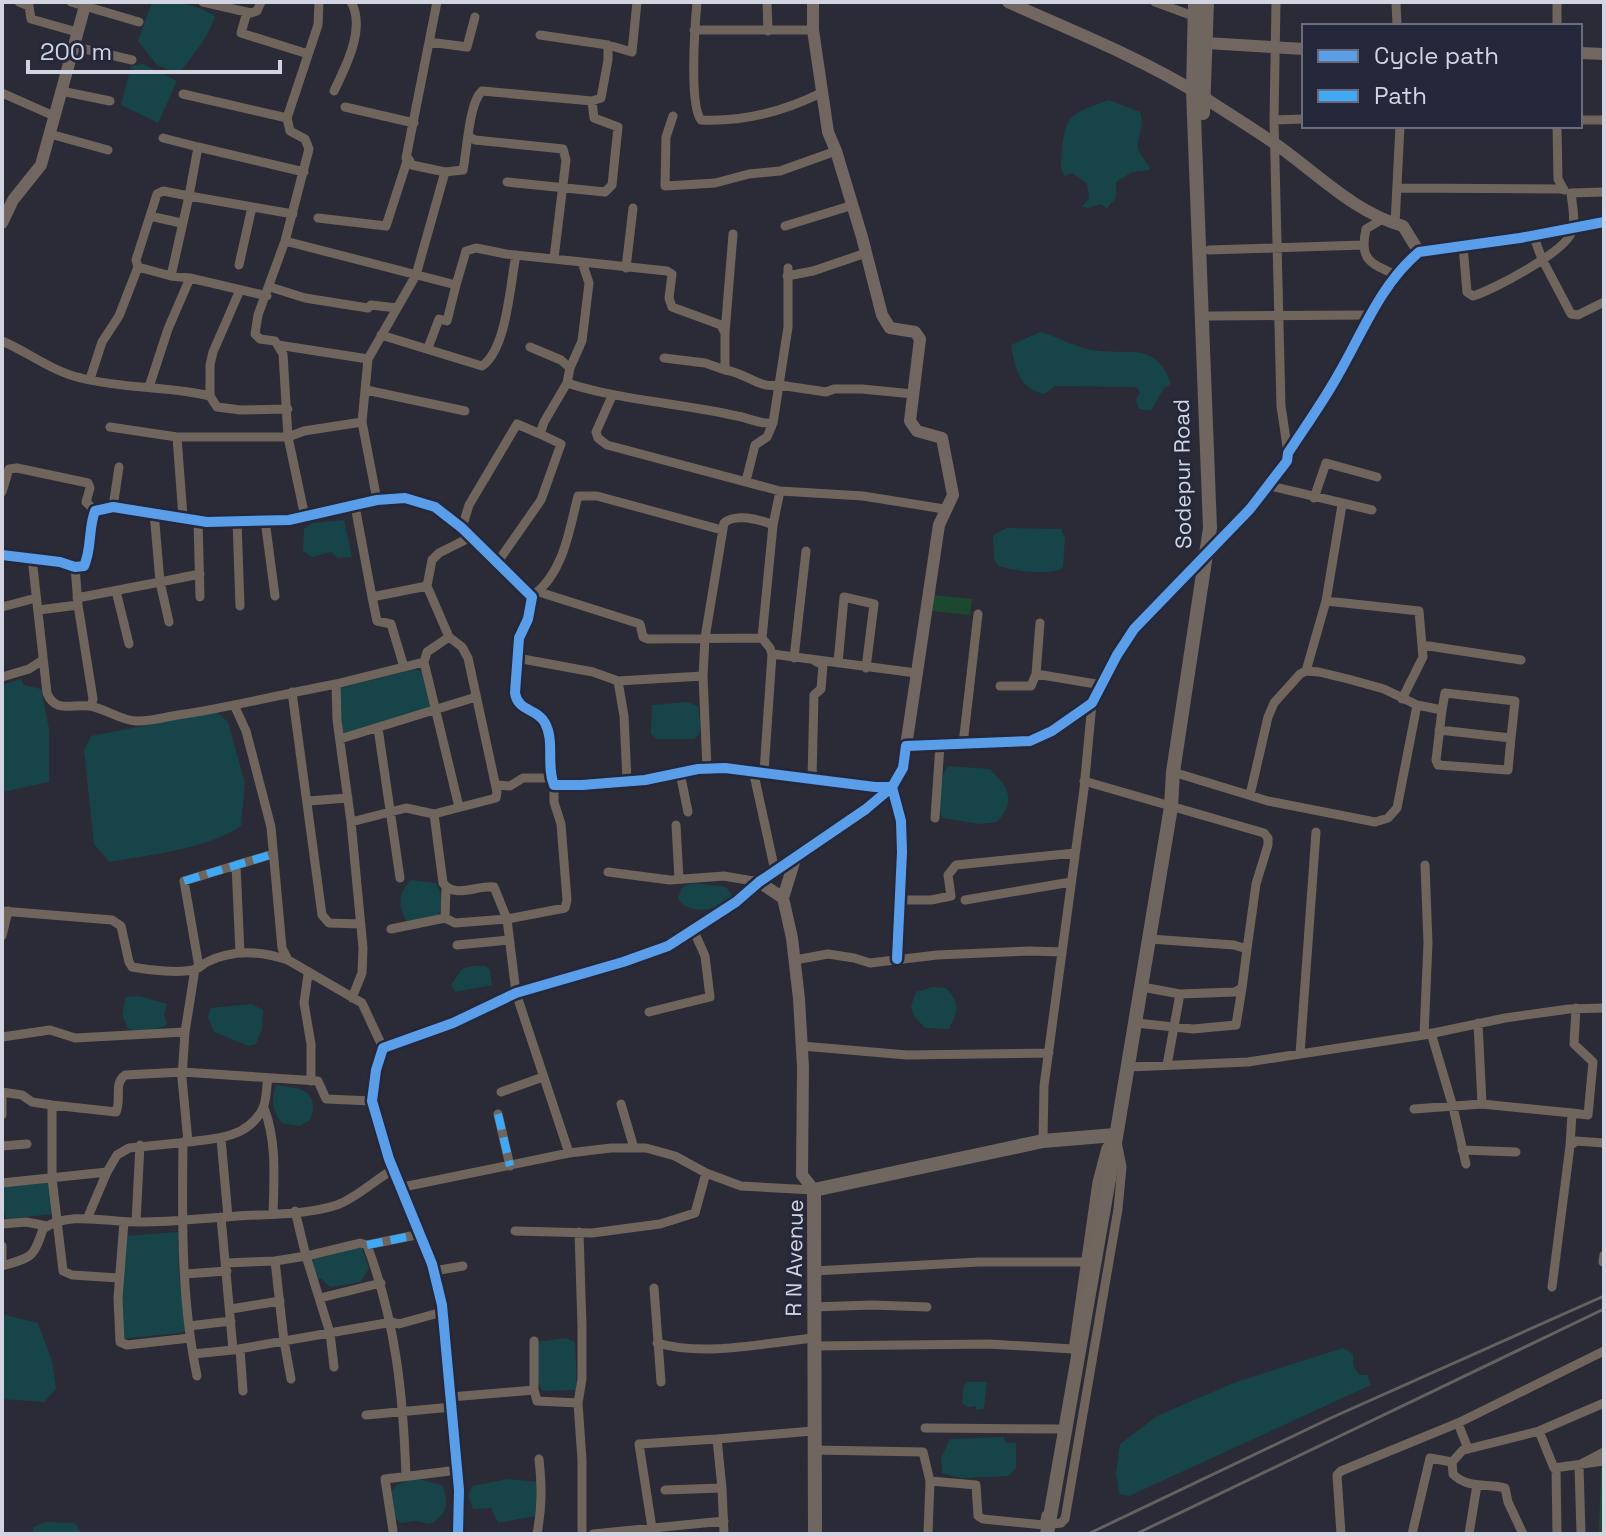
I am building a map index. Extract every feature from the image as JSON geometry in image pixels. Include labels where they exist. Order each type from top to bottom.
[{"type":"main road","points":[[1207,2],[1206,43],[1198,94],[1209,250],[1213,429],[1207,434]]},
{"type":"main road","name":"Sodepur Road","points":[[1045,1531],[1115,1135],[1130,1067],[1210,528],[1207,434],[1204,425],[1196,10]]},
{"type":"main road","name":"R N Avenue","points":[[815,1534],[814,1190],[1043,1141],[1115,1135]]},
{"type":"street","points":[[19,2],[30,7],[31,19],[77,32]]},
{"type":"street","points":[[71,2],[139,22]]},
{"type":"street","points":[[203,2],[247,12],[257,11],[261,2]]},
{"type":"street","points":[[305,517],[288,437],[283,354],[275,341],[260,339],[255,334],[258,315],[269,291],[293,214],[309,149],[308,144],[290,131],[287,118],[318,25],[319,2]]},
{"type":"street","points":[[334,91],[355,38],[357,15],[351,2]]},
{"type":"street","points":[[437,2],[406,158],[412,165],[445,172],[463,170],[470,137],[470,119],[477,95],[482,91],[598,101],[603,94],[608,45]]},
{"type":"street","points":[[540,35],[608,45],[632,52],[637,2]]},
{"type":"street","points":[[697,2],[694,30],[696,111],[701,120],[735,121],[801,103],[823,92]]},
{"type":"street","points":[[767,2],[768,31]]},
{"type":"street","points":[[383,1048],[453,1023],[516,993],[668,946],[736,902],[759,882],[866,809],[892,787],[903,768],[933,555],[944,509],[953,495],[943,441],[939,436],[917,431],[910,421],[920,339],[915,332],[897,331],[885,324],[853,205],[828,132],[813,30],[813,2]]},
{"type":"street","points":[[1008,2],[1198,94],[1275,143],[1363,210],[1381,220],[1403,226],[1419,252]]},
{"type":"street","points":[[1155,2],[1196,10]]},
{"type":"street","points":[[1043,1141],[1044,1086],[1092,703],[1134,629],[1250,509],[1287,461],[1281,406],[1274,120],[1276,2]]},
{"type":"street","points":[[1396,2],[1397,24]]},
{"type":"street","points":[[1557,2],[1557,24]]},
{"type":"street","points":[[2,223],[13,200],[41,165],[85,4]]},
{"type":"street","points":[[247,12],[241,33],[308,54]]},
{"type":"street","points":[[429,42],[467,47],[475,17]]},
{"type":"street","points":[[694,30],[813,30]]},
{"type":"street","points":[[1206,43],[1302,49]]},
{"type":"street","points":[[72,46],[132,60]]},
{"type":"street","points":[[1582,53],[1604,54]]},
{"type":"street","points":[[61,91],[110,101]]},
{"type":"street","points":[[2,93],[54,116]]},
{"type":"street","points":[[183,94],[287,118]]},
{"type":"street","points":[[507,182],[605,192],[612,185],[618,127],[594,118],[592,101]]},
{"type":"street","points":[[345,107],[414,123]]},
{"type":"street","points":[[673,116],[666,137],[665,186],[715,183],[749,174],[780,171],[836,151]]},
{"type":"street","points":[[1274,120],[1302,119]]},
{"type":"street","points":[[1582,120],[1604,120]]},
{"type":"street","points":[[1395,224],[1400,128]]},
{"type":"street","points":[[1463,246],[1465,285],[1467,292],[1473,296],[1506,281],[1562,247],[1574,228],[1567,191],[1558,179],[1557,128]]},
{"type":"street","points":[[50,134],[108,150]]},
{"type":"street","points":[[470,137],[563,149],[566,160],[554,258]]},
{"type":"street","points":[[163,138],[304,172]]},
{"type":"street","points":[[171,276],[198,147]]},
{"type":"street","points":[[318,218],[386,226],[408,158]]},
{"type":"street","points":[[377,500],[362,422],[368,359],[416,275],[445,172]]},
{"type":"street","points":[[1397,188],[1604,192]]},
{"type":"street","points":[[90,379],[102,342],[119,316],[138,267],[136,260],[160,192],[293,214]]},
{"type":"street","points":[[785,226],[853,205]]},
{"type":"street","points":[[239,265],[252,207]]},
{"type":"street","points":[[626,268],[633,208]]},
{"type":"street","points":[[150,216],[181,223]]},
{"type":"street","points":[[1381,220],[1366,229],[1363,245],[1371,264],[1396,275]]},
{"type":"street","points":[[1288,453],[1338,375],[1380,296],[1419,252],[1604,222]]},
{"type":"street","points":[[725,370],[733,234]]},
{"type":"street","points":[[1533,235],[1571,314],[1578,315],[1604,302]]},
{"type":"street","points":[[285,241],[456,285]]},
{"type":"street","points":[[1209,250],[1363,245]]},
{"type":"street","points":[[428,348],[439,319],[447,321],[466,251],[476,248],[667,271],[672,274],[669,298],[672,307],[721,325],[725,333]]},
{"type":"street","points":[[746,481],[755,445],[767,437],[773,423],[788,327],[788,272],[813,271],[866,253]]},
{"type":"street","points":[[381,335],[482,366],[490,360],[498,345],[516,255]]},
{"type":"street","points":[[540,434],[567,383],[582,341],[589,283],[582,262]]},
{"type":"street","points":[[138,267],[240,290],[269,291],[368,308],[371,305],[397,308]]},
{"type":"street","points":[[149,387],[168,329],[190,278]]},
{"type":"street","points":[[240,290],[213,352],[210,396],[217,407],[288,409]]},
{"type":"street","points":[[1210,316],[1370,315]]},
{"type":"street","points":[[2,341],[80,378],[210,396]]},
{"type":"street","points":[[278,345],[368,359]]},
{"type":"street","points":[[530,347],[561,360],[570,368]]},
{"type":"street","points":[[664,358],[705,363],[743,373],[769,387],[779,385],[826,392],[862,389],[913,394]]},
{"type":"street","points":[[567,383],[612,396],[773,423]]},
{"type":"street","points":[[366,390],[465,411]]},
{"type":"street","points":[[612,396],[596,432],[607,445],[780,491],[863,496],[944,509]]},
{"type":"street","points":[[110,427],[177,437],[288,437],[304,431],[362,422]]},
{"type":"street","points":[[351,822],[413,808],[434,814],[496,798],[496,785],[468,658],[462,647],[449,637],[427,586],[432,560],[466,533],[469,505],[517,424],[561,444],[541,500],[497,563]]},
{"type":"street","points":[[177,437],[183,517]]},
{"type":"street","points":[[1314,498],[1326,463],[1377,477]]},
{"type":"street","points":[[113,507],[119,467]]},
{"type":"street","points":[[2,492],[9,469],[17,468],[88,483],[90,488],[86,502],[95,511]]},
{"type":"street","points":[[1266,485],[1372,510]]},
{"type":"street","points":[[775,871],[758,771],[772,654],[762,638],[773,525],[780,491]]},
{"type":"street","points":[[391,929],[445,918],[455,923],[507,919],[565,908],[561,824],[554,802],[546,724],[536,712],[516,701],[517,658],[519,638],[535,594],[561,559],[578,496],[597,496],[722,530]]},
{"type":"street","points":[[95,511],[113,507],[198,520],[265,520],[305,517],[377,500],[405,498],[435,507],[535,594],[640,624],[643,637],[648,639],[762,638]]},
{"type":"street","points":[[1306,671],[1326,601],[1342,505]]},
{"type":"street","points":[[355,506],[377,621],[391,624],[404,667]]},
{"type":"street","points":[[2,555],[84,566],[90,522],[95,511]]},
{"type":"street","points":[[154,512],[160,582],[169,622]]},
{"type":"street","points":[[707,769],[703,676],[705,638],[722,530],[724,523],[731,518],[773,525]]},
{"type":"street","points":[[198,520],[200,597]]},
{"type":"street","points":[[265,520],[275,596]]},
{"type":"street","points":[[237,521],[240,606]]},
{"type":"street","points":[[794,658],[806,551]]},
{"type":"street","points":[[32,558],[43,660],[50,701],[56,706],[91,706],[121,719],[139,721],[235,707],[258,699],[424,662]]},
{"type":"street","points":[[75,567],[77,602],[93,699],[91,706]]},
{"type":"street","points":[[39,610],[200,574]]},
{"type":"street","points":[[372,597],[427,586]]},
{"type":"street","points":[[116,591],[129,644]]},
{"type":"street","points":[[838,663],[844,597],[874,604],[866,668]]},
{"type":"street","points":[[2,607],[36,598]]},
{"type":"street","points":[[1326,601],[1419,611],[1423,657],[1402,699]]},
{"type":"street","points":[[963,744],[978,614]]},
{"type":"street","points":[[1000,686],[1031,686],[1036,674],[1040,623]]},
{"type":"street","points":[[449,637],[427,652],[424,662],[459,807]]},
{"type":"street","points":[[1422,645],[1521,660]]},
{"type":"street","points":[[772,654],[916,673]]},
{"type":"street","points":[[517,658],[593,672],[618,681],[703,676]]},
{"type":"street","points":[[2,677],[29,669],[43,660]]},
{"type":"street","points":[[812,779],[814,695],[821,689],[823,665],[815,661]]},
{"type":"street","points":[[1250,795],[1274,703],[1306,671],[1384,689],[1417,705],[1442,710]]},
{"type":"street","points":[[1036,674],[1102,685]]},
{"type":"street","points":[[618,681],[624,716],[627,781]]},
{"type":"street","points":[[336,684],[361,924],[362,973],[352,998]]},
{"type":"street","points":[[292,692],[322,915],[329,923],[361,924]]},
{"type":"street","points":[[1445,693],[1515,701],[1508,770],[1438,765],[1442,710],[1445,693]]},
{"type":"street","points":[[340,739],[476,697]]},
{"type":"street","points":[[906,746],[1030,741],[1052,731],[1092,703]]},
{"type":"street","points":[[1173,772],[1268,801],[1375,822],[1388,818],[1397,808],[1417,705]]},
{"type":"street","points":[[235,707],[246,731],[271,827],[282,948],[288,960]]},
{"type":"street","points":[[378,728],[400,878]]},
{"type":"street","points":[[1439,730],[1511,738]]},
{"type":"street","points":[[935,818],[940,745]]},
{"type":"street","points":[[496,785],[510,786],[523,778],[582,785],[707,769],[758,771],[892,787]]},
{"type":"street","points":[[680,773],[688,812]]},
{"type":"street","points":[[1084,781],[1264,833],[1268,838],[1256,884],[1236,1025],[1204,1029],[1136,1023]]},
{"type":"street","points":[[892,787],[901,821],[902,852],[897,959]]},
{"type":"street","points":[[308,801],[348,798]]},
{"type":"street","points":[[434,814],[446,888],[445,918]]},
{"type":"street","points":[[676,825],[679,879]]},
{"type":"street","points":[[1300,1054],[1316,832]]},
{"type":"street","points":[[899,900],[931,900],[951,896],[948,875],[956,865],[1075,853]]},
{"type":"street","points":[[197,1376],[190,1338],[182,1221],[185,1032],[197,968],[184,881],[273,854]]},
{"type":"street","points":[[796,856],[783,898],[795,960],[802,1046],[802,1175],[814,1190]]},
{"type":"street","points":[[236,865],[240,953]]},
{"type":"street","points":[[1425,865],[1427,1034],[1453,1107],[1466,1164]]},
{"type":"street","points":[[608,872],[670,880],[724,876],[759,882],[783,898]]},
{"type":"street","points":[[965,900],[1071,882]]},
{"type":"street","points":[[446,888],[455,891],[494,887],[507,919],[516,993],[569,1153]]},
{"type":"street","points":[[2,936],[5,911],[112,920],[121,926],[132,967],[156,970],[197,968],[223,956],[270,954],[288,960],[362,1003],[383,1048],[372,1101],[394,1169],[434,1271],[442,1312],[458,1470],[458,1534]]},
{"type":"street","points":[[649,1012],[710,997],[705,956],[693,929]]},
{"type":"street","points":[[1150,939],[1234,945],[1247,949]]},
{"type":"street","points":[[457,945],[509,940]]},
{"type":"street","points":[[795,960],[828,954],[870,963],[1030,951],[1062,952]]},
{"type":"street","points":[[308,974],[304,1003],[311,1044],[311,1081]]},
{"type":"street","points":[[1142,987],[1180,994],[1235,992],[1242,988]]},
{"type":"street","points":[[1167,1065],[1180,994]]},
{"type":"street","points":[[1414,1109],[1482,1104],[1588,1115],[1593,1062],[1574,1044],[1576,1008]]},
{"type":"street","points":[[1130,1067],[1248,1062],[1576,1008],[1604,1008]]},
{"type":"street","points":[[1478,1023],[1482,1104]]},
{"type":"street","points":[[2,1037],[50,1030],[75,1038],[185,1032]]},
{"type":"street","points":[[802,1046],[907,1055],[1049,1053]]},
{"type":"street","points":[[2,1115],[2,1092],[22,1095],[32,1102],[116,1112],[118,1084],[125,1075],[183,1072],[318,1081],[323,1095],[331,1101],[372,1101]]},
{"type":"street","points":[[501,1092],[543,1077]]},
{"type":"street","points":[[268,1078],[264,1108],[270,1122],[273,1149],[273,1214]]},
{"type":"street","points":[[621,1104],[634,1148]]},
{"type":"street","points":[[52,1105],[52,1178],[61,1263],[67,1274],[119,1278]]},
{"type":"street","points":[[87,1219],[117,1155],[140,1145],[221,1139],[239,1133],[264,1108]]},
{"type":"street","points":[[1552,1287],[1572,1113]]},
{"type":"street","points":[[498,1114],[510,1166]]},
{"type":"street","points":[[1045,1531],[1097,1182],[1106,1148],[1115,1135]]},
{"type":"street","points":[[930,1481],[976,1485],[978,1516],[983,1519],[1045,1531],[1065,1519],[1118,1209],[1122,1167],[1115,1135]]},
{"type":"street","points":[[221,1139],[226,1267],[243,1391]]},
{"type":"street","points":[[1570,1146],[1576,1141],[1604,1143]]},
{"type":"street","points":[[2,1146],[27,1144]]},
{"type":"street","points":[[136,1222],[140,1145]]},
{"type":"street","points":[[403,1187],[569,1153],[646,1148],[675,1156],[706,1173],[741,1186],[814,1190]]},
{"type":"street","points":[[1462,1150],[1516,1152]]},
{"type":"street","points":[[2,1266],[30,1257],[37,1250],[43,1229],[58,1222],[87,1219],[182,1221],[338,1205],[394,1169]]},
{"type":"street","points":[[2,1183],[107,1172]]},
{"type":"street","points":[[515,1231],[579,1232],[660,1224],[695,1213],[706,1173]]},
{"type":"street","points":[[295,1211],[330,1333],[334,1367]]},
{"type":"street","points":[[2,1224],[26,1222],[47,1226]]},
{"type":"street","points":[[124,1222],[118,1331],[122,1344],[190,1338]]},
{"type":"street","points":[[579,1232],[582,1379],[578,1403],[582,1534]]},
{"type":"street","points":[[185,1274],[306,1256],[360,1243],[367,1245],[421,1234]]},
{"type":"street","points":[[367,1245],[392,1322],[404,1413],[406,1476]]},
{"type":"street","points":[[2,1246],[2,1260]]},
{"type":"street","points":[[1603,1262],[1604,1255]]},
{"type":"street","points":[[275,1261],[291,1379]]},
{"type":"street","points":[[814,1271],[979,1262],[1086,1262]]},
{"type":"street","points":[[434,1271],[463,1266]]},
{"type":"street","points":[[320,1298],[381,1283]]},
{"type":"street","points":[[654,1288],[661,1382]]},
{"type":"street","points":[[231,1309],[280,1301]]},
{"type":"street","points":[[814,1307],[927,1307]]},
{"type":"street","points":[[193,1354],[392,1322],[399,1324],[442,1312]]},
{"type":"street","points":[[189,1326],[231,1321]]},
{"type":"street","points":[[534,1341],[534,1390],[537,1401],[578,1403]]},
{"type":"street","points":[[657,1343],[681,1350],[814,1342],[1011,1344],[1073,1349]]},
{"type":"street","points":[[1341,1534],[1337,1475],[1341,1471],[1458,1423],[1604,1351]]},
{"type":"street","points":[[366,1415],[404,1413],[451,1402],[534,1390]]},
{"type":"street","points":[[1452,1462],[1463,1450],[1539,1431],[1604,1403]]},
{"type":"street","points":[[1458,1423],[1468,1449]]},
{"type":"street","points":[[925,1428],[1060,1429]]},
{"type":"street","points":[[652,1528],[639,1444],[813,1431]]},
{"type":"street","points":[[1539,1431],[1549,1461],[1556,1467],[1604,1461]]},
{"type":"street","points":[[717,1439],[724,1534]]},
{"type":"street","points":[[814,1450],[923,1452],[930,1481],[928,1534]]},
{"type":"street","points":[[1579,1465],[1604,1452]]},
{"type":"street","points":[[1412,1534],[1430,1458],[1452,1462]]},
{"type":"street","points":[[537,1534],[542,1511],[539,1459]]},
{"type":"street","points":[[1452,1462],[1455,1477],[1477,1485],[1505,1488],[1523,1534]]},
{"type":"street","points":[[1579,1465],[1581,1534]]},
{"type":"street","points":[[1556,1467],[1557,1534]]},
{"type":"street","points":[[393,1531],[385,1479],[458,1470]]},
{"type":"street","points":[[1469,1534],[1477,1485]]},
{"type":"street","points":[[665,1490],[722,1488]]},
{"type":"street","points":[[593,1534],[724,1521]]},
{"type":"shaded area","points":[[160,2],[189,5],[215,16],[204,39],[179,74],[157,65],[138,41],[151,5]]},
{"type":"shaded area","points":[[143,64],[177,81],[158,123],[121,105],[131,66]]},
{"type":"shaded area","points":[[1109,100],[1140,112],[1142,121],[1138,149],[1150,170],[1132,172],[1116,182],[1116,198],[1107,208],[1100,204],[1082,207],[1089,198],[1087,183],[1072,173],[1065,176],[1061,167],[1066,128],[1079,112]]},
{"type":"shaded area","points":[[1040,332],[1087,349],[1147,355],[1164,369],[1171,384],[1164,388],[1151,411],[1139,409],[1136,400],[1140,392],[1136,387],[1055,386],[1044,394],[1035,391],[1019,376],[1011,345]]},
{"type":"shaded area","points":[[344,520],[352,557],[338,558],[331,552],[312,557],[303,551],[304,529],[312,523]]},
{"type":"shaded area","points":[[1007,528],[1061,529],[1065,539],[1063,567],[1041,572],[998,566],[994,558],[993,535]]},
{"type":"shaded area","points":[[934,595],[972,599],[970,615],[932,611]]},
{"type":"shaded area","points":[[415,669],[422,672],[430,706],[426,713],[350,736],[343,733],[340,688]]},
{"type":"shaded area","points":[[21,679],[24,685],[41,689],[49,729],[49,782],[2,792],[2,685]]},
{"type":"shaded area","points":[[687,702],[698,706],[700,724],[694,739],[657,739],[651,734],[652,705]]},
{"type":"shaded area","points":[[217,712],[228,722],[245,783],[241,826],[195,846],[109,862],[94,844],[84,750],[91,736]]},
{"type":"shaded area","points":[[948,766],[990,769],[1008,794],[1007,807],[997,822],[979,824],[942,818],[939,791]]},
{"type":"shaded area","points":[[411,880],[436,883],[444,900],[438,915],[407,922],[400,900]]},
{"type":"shaded area","points":[[695,883],[726,887],[733,897],[724,908],[717,905],[704,910],[689,908],[678,898],[682,887]]},
{"type":"shaded area","points":[[486,966],[490,970],[492,985],[455,992],[451,985],[462,969]]},
{"type":"shaded area","points":[[933,987],[946,988],[956,1003],[949,1029],[925,1028],[914,1016],[911,1006],[916,992]]},
{"type":"shaded area","points":[[139,996],[167,1004],[164,1014],[167,1025],[150,1032],[128,1029],[122,1014],[126,997]]},
{"type":"shaded area","points":[[251,1004],[263,1010],[262,1029],[256,1044],[249,1046],[214,1032],[208,1017],[211,1008]]},
{"type":"shaded area","points":[[276,1085],[306,1092],[313,1102],[310,1120],[300,1126],[282,1123],[273,1105]]},
{"type":"shaded area","points":[[51,1182],[53,1214],[6,1219],[2,1201],[4,1185]]},
{"type":"shaded area","points":[[178,1232],[179,1276],[186,1332],[122,1339],[121,1288],[127,1236]]},
{"type":"shaded area","points":[[361,1246],[369,1268],[361,1282],[330,1287],[322,1279],[314,1278],[307,1257]]},
{"type":"shaded area","points":[[2,1314],[38,1323],[52,1361],[56,1389],[44,1402],[2,1399]]},
{"type":"shaded area","points":[[566,1338],[575,1342],[577,1390],[542,1391],[532,1364],[537,1342]]},
{"type":"shaded area","points":[[1343,1348],[1353,1354],[1353,1365],[1359,1375],[1367,1375],[1371,1385],[1129,1496],[1119,1494],[1116,1473],[1120,1444],[1157,1416],[1236,1382]]},
{"type":"shaded area","points":[[968,1382],[987,1382],[984,1409],[976,1410],[976,1406],[968,1407],[962,1403],[964,1385]]},
{"type":"shaded area","points":[[1004,1437],[1005,1442],[1016,1443],[1016,1468],[1008,1476],[961,1478],[942,1473],[941,1458],[950,1439]]},
{"type":"shaded area","points":[[1601,1468],[1604,1468],[1604,1534],[1599,1534]]},
{"type":"shaded area","points":[[413,1478],[442,1485],[446,1497],[444,1512],[430,1524],[416,1521],[400,1523],[391,1511],[389,1494],[397,1485]]},
{"type":"shaded area","points":[[508,1479],[538,1482],[535,1516],[498,1523],[491,1508],[473,1509],[468,1496],[472,1486]]},
{"type":"shaded area","points":[[46,1522],[75,1523],[82,1534],[33,1534],[33,1527]]},
{"type":"railway","points":[[1088,1534],[1333,1417],[1604,1296]]},
{"type":"railway","points":[[1136,1534],[1604,1309]]},
{"type":"marked path","points":[[184,881],[273,854]]},
{"type":"marked path","points":[[498,1114],[510,1166]]},
{"type":"marked path","points":[[367,1245],[421,1234]]},
{"type":"cycle path","points":[[458,1534],[459,1490],[442,1305],[432,1264],[389,1159],[372,1101],[383,1048],[453,1023],[516,993],[668,946],[736,902],[759,882],[866,809],[892,787],[903,768],[906,746],[1030,741],[1052,731],[1092,703],[1134,629],[1250,509],[1287,461],[1288,453],[1332,385],[1383,294],[1419,252],[1604,222]]},
{"type":"cycle path","points":[[2,555],[84,566],[95,511],[113,507],[207,522],[289,520],[377,500],[405,498],[435,507],[462,528],[532,597],[528,619],[519,638],[515,693],[520,704],[542,718],[548,730],[554,785],[645,780],[698,769],[725,768],[892,787],[901,821],[902,852],[897,959]]}]
